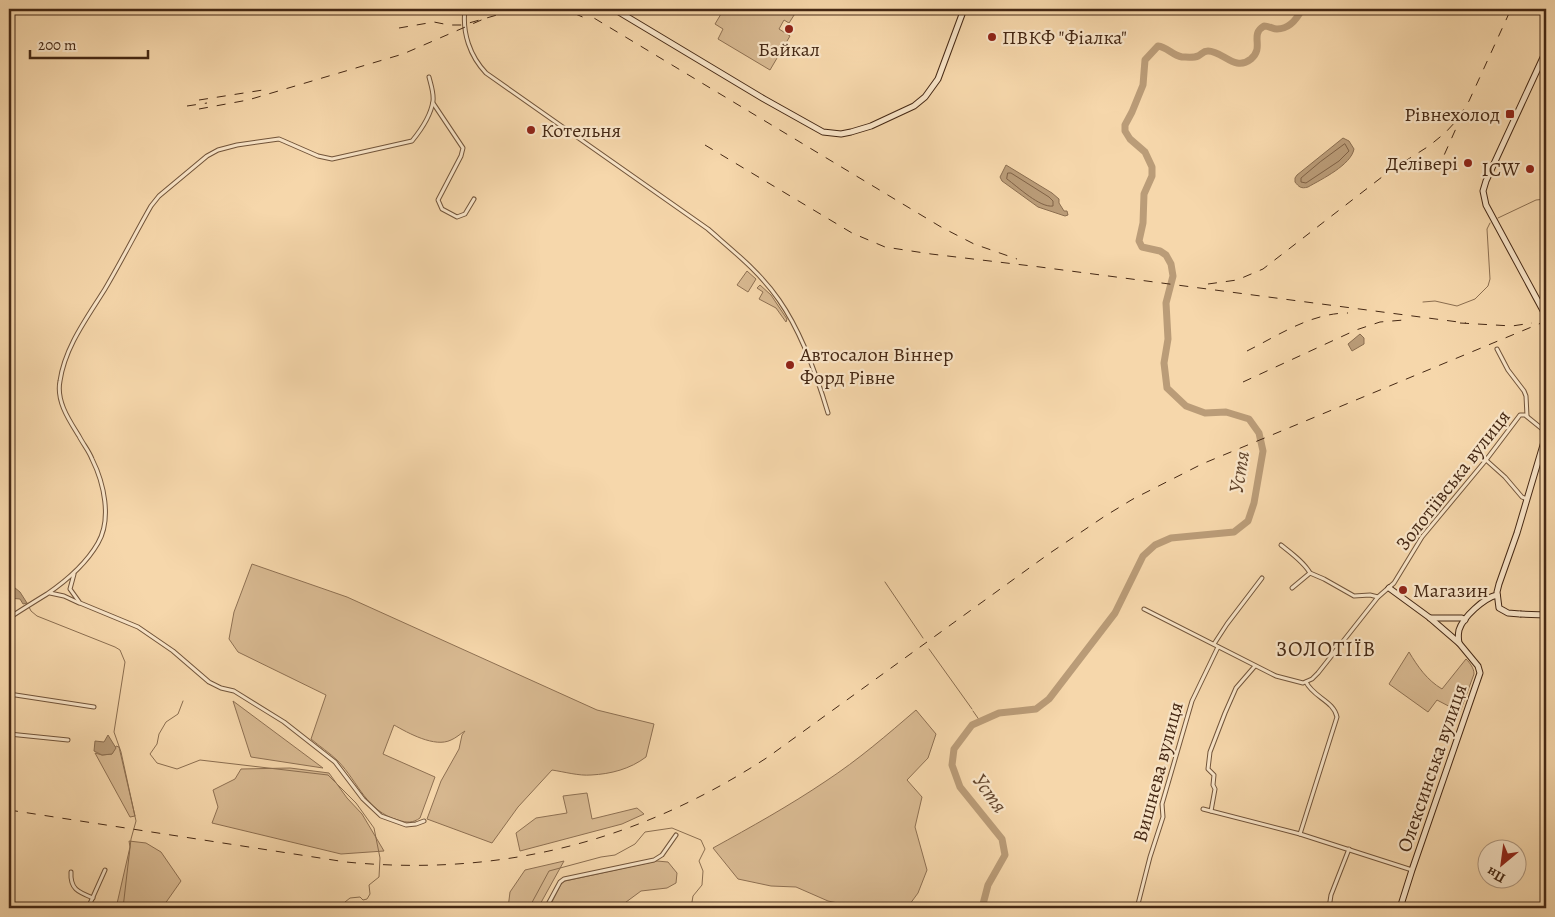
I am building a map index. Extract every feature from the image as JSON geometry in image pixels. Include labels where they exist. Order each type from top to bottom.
[{"type":"street","points":[[465,9],[464,24],[471,54],[486,73],[708,229],[742,258],[762,280],[779,300],[811,362],[828,414]]},
{"type":"street","points":[[614,9],[823,132],[841,134],[871,126],[914,106],[925,97],[938,79],[964,9]]},
{"type":"street","points":[[1546,51],[1486,181],[1484,191],[1486,205],[1546,316]]},
{"type":"street","points":[[9,618],[48,593],[75,571],[99,542],[105,516],[104,496],[99,476],[92,459],[66,414],[60,398],[59,382],[72,343],[150,206],[188,171],[218,150],[237,145],[279,139],[325,158],[332,159],[412,141],[424,124],[433,102],[433,92],[429,77]]},
{"type":"street","points":[[433,102],[463,148],[461,156],[438,200],[442,209],[457,217],[465,214],[474,199]]},
{"type":"street","points":[[1497,349],[1508,370],[1524,391],[1527,417]]},
{"type":"street","name":"Золотіївська вулиця","points":[[1306,682],[1318,673],[1378,597],[1394,583],[1422,537],[1486,460],[1520,415],[1523,414],[1546,434]]},
{"type":"street","points":[[1546,434],[1517,533],[1499,584],[1498,595],[1498,605],[1503,611],[1508,613],[1546,615]]},
{"type":"street","points":[[1486,460],[1505,477],[1522,497],[1527,499]]},
{"type":"street","points":[[1282,545],[1310,573],[1354,596],[1370,595],[1378,597]]},
{"type":"street","points":[[75,571],[70,589],[80,603]]},
{"type":"street","points":[[1292,588],[1310,573]]},
{"type":"street","points":[[1214,644],[1262,578]]},
{"type":"street","points":[[1389,588],[1430,618],[1462,618],[1465,620]]},
{"type":"street","points":[[48,593],[64,596],[138,627],[173,651],[209,682],[234,692],[284,722],[335,762],[363,799],[381,816],[406,825],[424,821]]},
{"type":"street","points":[[1459,643],[1459,631],[1465,620],[1483,602],[1492,596],[1498,595]]},
{"type":"street","points":[[1144,609],[1276,676],[1291,681],[1306,682],[1313,693],[1336,711],[1337,717],[1300,834]]},
{"type":"street","name":"Олексинська вулиця","points":[[1400,908],[1480,673],[1478,666],[1459,643],[1430,618]]},
{"type":"street","name":"Вишнева вулиця","points":[[1137,908],[1163,817],[1162,804],[1192,700],[1218,647]]},
{"type":"street","points":[[1211,811],[1215,789],[1214,775],[1208,769],[1210,752],[1224,713],[1236,688],[1255,666]]},
{"type":"street","points":[[9,694],[94,707]]},
{"type":"street","points":[[9,734],[68,740]]},
{"type":"street","points":[[1203,809],[1300,834],[1412,870]]},
{"type":"street","points":[[546,908],[560,882],[564,879],[654,860],[662,855],[676,835]]},
{"type":"street","points":[[1329,908],[1331,896],[1349,849]]},
{"type":"street","points":[[88,908],[105,870]]},
{"type":"street","points":[[71,872],[71,880],[78,892],[93,898]]},
{"type":"shaded area","points":[[724,9],[798,9],[789,23],[784,20],[779,29],[790,36],[770,70],[718,39],[723,29],[715,24]]},
{"type":"shaded area","points":[[747,271],[756,279],[748,292],[737,285]]},
{"type":"shaded area","points":[[760,285],[771,295],[787,319],[786,322],[776,308],[759,299],[763,292],[757,288]]},
{"type":"shaded area","points":[[252,564],[347,597],[597,710],[654,724],[646,757],[627,768],[606,773],[582,775],[552,770],[518,807],[492,843],[427,819],[441,781],[459,749],[462,735],[465,731],[451,740],[437,742],[422,738],[394,725],[383,754],[435,777],[420,818],[407,822],[387,816],[370,803],[338,761],[311,739],[326,695],[238,652],[229,639],[234,612]]},
{"type":"shaded area","points":[[1409,652],[1423,673],[1442,689],[1466,659],[1469,662],[1474,674],[1460,712],[1437,700],[1428,712],[1389,684]]},
{"type":"shaded area","points":[[233,701],[323,768],[251,757]]},
{"type":"shaded area","points":[[916,710],[936,734],[928,758],[907,780],[922,797],[915,827],[927,870],[918,893],[907,908],[862,908],[828,901],[796,887],[771,886],[738,879],[713,848],[784,808],[838,773]]},
{"type":"shaded area","points":[[116,746],[119,747],[135,816],[130,817],[95,753],[102,755],[112,754]]},
{"type":"shaded area","points":[[290,768],[329,773],[347,798],[362,814],[384,851],[341,854],[212,823],[218,807],[213,790],[235,779],[241,769]]},
{"type":"shaded area","points":[[587,793],[592,819],[637,808],[644,814],[622,824],[520,851],[516,833],[536,818],[567,813],[563,796]]},
{"type":"shaded area","points":[[129,841],[146,843],[161,852],[181,881],[162,908],[116,908],[130,847]]},
{"type":"shaded area","points":[[564,861],[538,908],[508,908],[510,892],[525,870]]},
{"type":"shaded area","points":[[657,861],[668,862],[677,873],[676,883],[667,888],[641,891],[618,908],[549,908],[561,884],[565,881]]},
{"type":"water","points":[[1343,138],[1349,141],[1354,149],[1348,161],[1308,187],[1302,188],[1295,182],[1297,175]]},
{"type":"water","points":[[1006,165],[1052,193],[1059,199],[1059,203],[1064,211],[1067,211],[1068,215],[1065,216],[1038,207],[1002,181],[1000,177]]},
{"type":"water","points":[[1360,334],[1364,338],[1364,344],[1352,351],[1348,344]]},
{"type":"water","points":[[9,583],[20,592],[27,603],[23,604],[20,599],[9,598]]},
{"type":"water","points":[[108,735],[116,748],[112,754],[102,755],[94,751],[95,741],[104,742]]},
{"type":"waterway","name":"Устя","points":[[982,908],[988,885],[1005,855],[1002,839],[960,787],[952,765],[954,749],[972,725],[999,713],[1036,709],[1049,699],[1115,613],[1143,556],[1155,545],[1171,538],[1234,532],[1248,521],[1254,503],[1263,451],[1259,433],[1249,419],[1226,412],[1205,413],[1186,406],[1167,388],[1164,363],[1168,339],[1166,303],[1173,276],[1171,264],[1166,255],[1160,251],[1142,247],[1139,241],[1143,223],[1144,194],[1152,176],[1152,167],[1145,152],[1130,139],[1125,131],[1125,125],[1143,85],[1145,60],[1158,46],[1182,57],[1196,57],[1208,51],[1219,54],[1234,62],[1245,62],[1255,55],[1258,33],[1264,26],[1282,29],[1295,20],[1302,9]]},
{"type":"waterway","points":[[1498,218],[1536,200],[1546,199]]},
{"type":"waterway","points":[[1423,302],[1435,301],[1457,306],[1475,299],[1488,286],[1490,279],[1487,229],[1490,223]]},
{"type":"waterway","points":[[885,582],[923,638]]},
{"type":"waterway","points":[[27,603],[31,611],[37,616],[120,650],[125,662],[114,732],[121,752],[136,821],[131,839],[123,908]]},
{"type":"waterway","points":[[929,649],[972,709]]},
{"type":"waterway","points":[[183,701],[178,714],[166,722],[159,734],[157,744],[150,754],[157,763],[177,769],[200,760],[328,775],[356,803],[374,828],[380,858],[379,877],[369,885],[370,894],[367,899],[363,900],[360,897],[350,898],[345,902],[347,905],[345,908]]},
{"type":"waterway","points":[[973,711],[980,721]]},
{"type":"waterway","points":[[529,908],[549,871],[615,855],[635,844],[645,832],[672,828],[701,840],[705,849],[699,861],[703,871],[702,885],[693,896],[691,908]]},
{"type":"railway","points":[[399,28],[434,22],[462,25],[518,9]]},
{"type":"railway","points":[[557,9],[566,10],[585,18]]},
{"type":"railway","points":[[579,9],[941,227],[974,244],[1017,259]]},
{"type":"railway","points":[[1208,284],[1237,280],[1263,269],[1391,170],[1429,146],[1445,133],[1457,120],[1469,101],[1511,9]]},
{"type":"railway","points":[[199,109],[248,100],[403,54],[486,18]]},
{"type":"railway","points":[[199,100],[263,90]]},
{"type":"railway","points":[[187,106],[207,103]]},
{"type":"railway","points":[[1437,171],[1458,124]]},
{"type":"railway","points":[[705,145],[852,233],[885,247],[1466,323]]},
{"type":"railway","points":[[1247,351],[1308,321],[1334,314],[1348,313]]},
{"type":"railway","points":[[1243,382],[1356,330],[1380,322],[1404,320]]},
{"type":"railway","points":[[9,810],[346,862],[403,865],[459,864],[513,858],[566,847],[618,832],[669,811],[719,787],[768,757],[1050,553],[1133,499],[1202,464],[1546,321]]},
{"type":"railway","points":[[1460,323],[1512,326],[1532,323]]},
{"type":"railway","points":[[1546,576],[1544,635],[1546,732]]},
{"type":"place","name":"Байкал","points":[[789,29]]},
{"type":"place","name":"ПВКФ \"Фіалка\"","points":[[992,37]]},
{"type":"place","name":"Рівнехолод","points":[[1510,114]]},
{"type":"place","name":"Котельня","points":[[531,130]]},
{"type":"place","name":"Делівері","points":[[1468,163]]},
{"type":"place","name":"ICW","points":[[1530,169]]},
{"type":"place","name":"Автосалон Віннер Форд Рівне","points":[[790,365]]},
{"type":"place","name":"Магазин","points":[[1403,590]]},
{"type":"district","name":"ЗОЛОТІЇВ","points":[[1326,649]]}]
